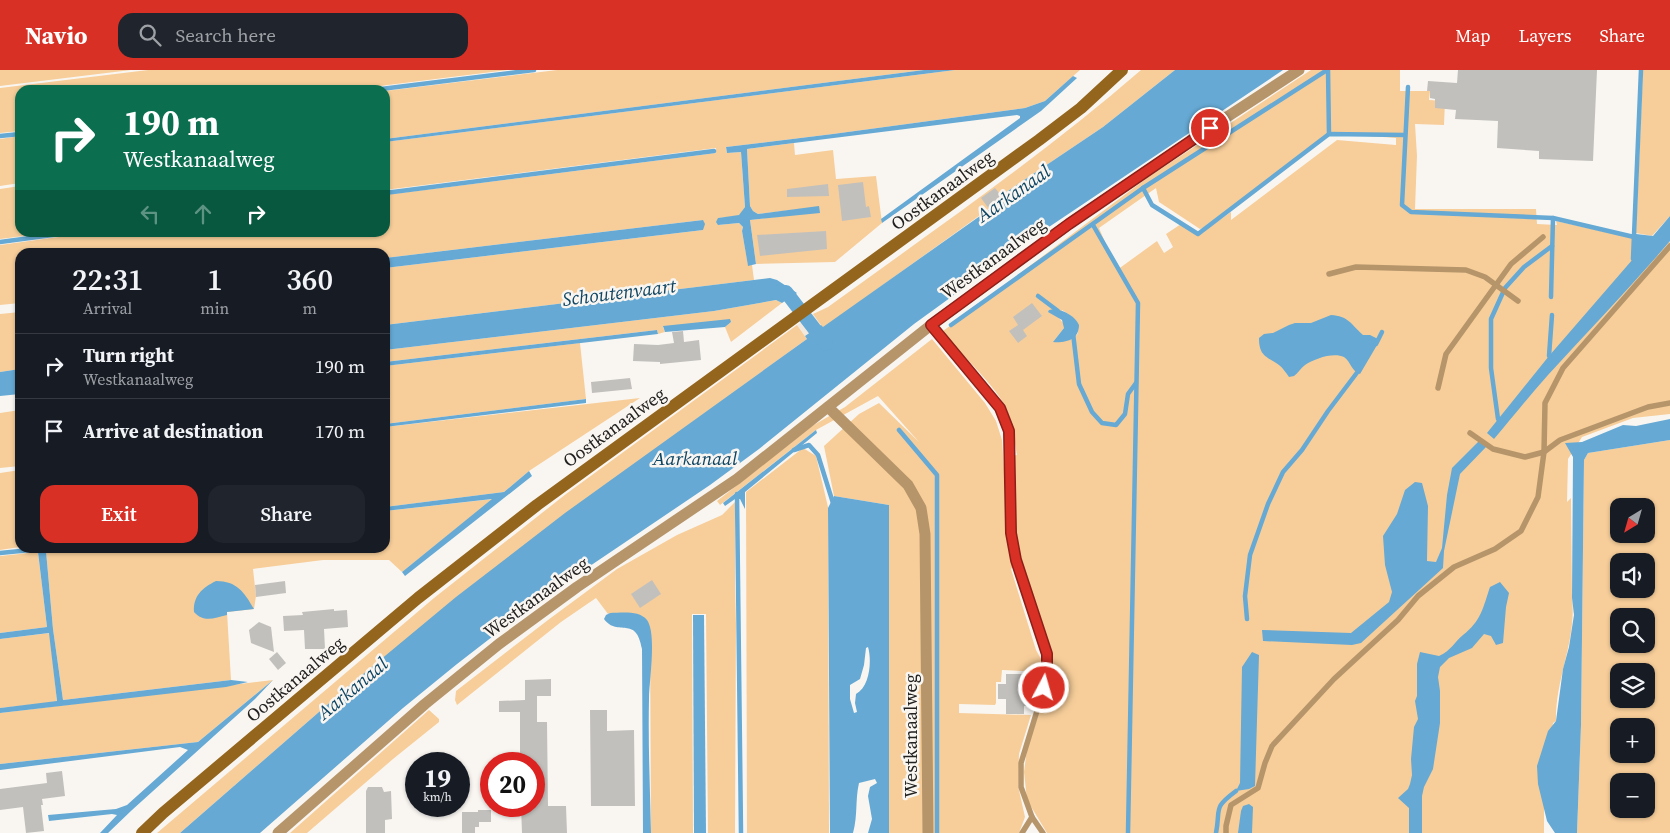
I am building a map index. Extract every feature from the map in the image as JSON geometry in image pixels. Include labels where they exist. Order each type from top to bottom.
[{"type":"main road","name":"Oostkanaalweg","points":[[142,833],[163,813],[418,598],[537,505],[1039,140],[1081,108],[1122,70]]},
{"type":"street","name":"Westkanaalweg","points":[[278,833],[425,704],[499,644],[576,587],[709,499],[931,325],[1069,224],[1299,70]]},
{"type":"street","name":"Westkanaalweg","points":[[828,407],[908,485],[921,508],[926,534],[928,833]]},
{"type":"lane","points":[[1438,388],[1446,354],[1498,286],[1511,264],[1543,237]]},
{"type":"lane","points":[[1226,833],[1232,805],[1258,788],[1272,746],[1334,679],[1398,620],[1418,596],[1454,566],[1495,549],[1521,531],[1538,497],[1544,452],[1545,403],[1563,368],[1670,246]]},
{"type":"lane","points":[[1329,274],[1356,267],[1466,270],[1485,277],[1518,301]]},
{"type":"lane","points":[[931,325],[1000,408],[1009,431],[1011,533],[1016,560],[1047,654],[1047,674],[1044,688],[1021,762],[1021,787],[1032,817],[1043,833]]},
{"type":"lane","points":[[1470,434],[1493,449],[1525,457],[1544,452],[1560,440],[1648,406],[1670,403]]},
{"type":"lane","points":[[1022,833],[1032,817]]},
{"type":"shaded area","points":[[0,70],[131,70],[0,86]]},
{"type":"shaded area","points":[[148,70],[508,70],[388,85],[25,85]]},
{"type":"shaded area","points":[[557,70],[924,70],[390,138],[390,90]]},
{"type":"shaded area","points":[[955,70],[1080,70],[1045,101],[1025,108],[726,147],[727,153],[741,152],[745,207],[739,216],[718,218],[718,225],[739,223],[743,227],[742,231],[748,265],[752,265],[754,280],[390,324],[390,267],[703,230],[703,220],[390,257],[390,248],[15,248],[15,304],[0,305],[0,245],[58,237],[390,237],[390,194],[716,153],[716,148],[390,189],[390,141]]},
{"type":"shaded area","points":[[1141,70],[1175,70],[1103,127],[1002,195],[1004,198],[823,328],[813,314],[828,307],[987,192]]},
{"type":"shaded area","points":[[1311,70],[1400,70],[1400,91],[1430,91],[1429,100],[1445,101],[1444,125],[1415,124],[1417,156],[1415,209],[1536,209],[1537,224],[1557,225],[1556,221],[1632,238],[1632,246],[1658,255],[1670,241],[1670,414],[1633,418],[1582,437],[1568,459],[1567,502],[1571,498],[1573,614],[1569,644],[1559,690],[1556,721],[1553,723],[1544,808],[1544,833],[1047,833],[1027,800],[1024,772],[1027,749],[1047,689],[1051,665],[1049,648],[1028,589],[1014,537],[1012,456],[1017,455],[1013,430],[1008,412],[999,396],[943,331],[1147,178]],"holes":[[[1329,133],[1396,138],[1396,145],[1337,140],[1231,220],[1231,212],[1198,235],[1181,224],[1166,234],[1173,247],[1164,253],[1157,241],[1117,270],[1099,228],[1156,188],[1159,202],[1200,229]],[[1062,310],[1077,323],[1077,335],[1054,341],[1065,325],[1059,318]]]},
{"type":"shaded area","points":[[1643,70],[1670,70],[1670,216],[1652,236],[1636,233]]},
{"type":"shaded area","points":[[15,86],[15,132],[0,133],[0,88]]},
{"type":"shaded area","points":[[15,137],[15,184],[0,186],[0,139]]},
{"type":"shaded area","points":[[794,143],[795,155],[833,150],[836,179],[876,176],[882,223],[835,262],[756,264],[750,220],[819,212],[818,207],[758,214],[750,206],[747,149]]},
{"type":"shaded area","points":[[15,187],[16,237],[0,239],[0,189]]},
{"type":"shaded area","points":[[776,300],[782,303],[731,342],[725,327],[731,322],[663,327],[665,332],[658,334],[657,330],[390,361],[390,349],[714,311]]},
{"type":"shaded area","points":[[15,312],[15,370],[0,372],[0,314]]},
{"type":"shaded area","points":[[813,314],[821,325],[805,336],[797,325]]},
{"type":"shaded area","points":[[797,325],[807,339],[622,473],[350,685],[180,833],[157,833],[434,598],[566,494]]},
{"type":"shaded area","points":[[932,339],[985,403],[996,421],[1002,440],[1009,541],[1014,565],[1011,569],[1036,650],[1045,666],[1043,672],[1002,670],[1001,682],[996,682],[995,705],[959,704],[959,713],[1031,715],[1019,754],[1018,786],[1025,817],[1019,833],[889,833],[889,505],[834,496],[824,446],[859,414],[879,403],[919,442],[878,396],[816,430],[720,505],[717,501],[812,426],[845,407]]},
{"type":"shaded area","points":[[580,343],[586,399],[390,423],[390,365]]},
{"type":"shaded area","points":[[640,398],[529,471],[504,492],[390,506],[390,426]]},
{"type":"shaded area","points":[[15,411],[15,466],[0,468],[0,413]]},
{"type":"shaded area","points":[[1670,440],[1670,833],[1577,833],[1581,725],[1584,460],[1588,453]]},
{"type":"shaded area","points":[[803,448],[816,456],[828,507],[829,833],[747,833],[746,492]]},
{"type":"shaded area","points":[[15,471],[15,548],[0,550],[0,473]]},
{"type":"shaded area","points":[[493,499],[402,572],[389,560],[323,560],[253,569],[256,596],[254,609],[227,612],[231,680],[63,700],[53,629],[46,553],[390,553],[390,510]]},
{"type":"shaded area","points":[[735,502],[735,833],[708,833],[706,614],[692,614],[693,833],[651,833],[650,628],[610,613],[608,614],[596,598],[561,622],[457,705],[455,700],[456,691],[617,569],[677,535],[722,515]]},
{"type":"shaded area","points":[[38,553],[47,627],[0,633],[0,556]]},
{"type":"shaded area","points":[[50,633],[57,702],[0,708],[0,639]]},
{"type":"shaded area","points":[[273,680],[198,742],[0,764],[0,713]]},
{"type":"shaded area","points":[[429,710],[439,719],[439,722],[307,833],[290,833]]},
{"type":"water","points":[[924,70],[955,70],[390,141],[390,138]]},
{"type":"water","name":"Aarkanaal","points":[[1175,70],[1283,70],[1034,237],[914,324],[759,449],[710,485],[541,599],[403,708],[260,833],[180,833],[350,685],[456,597],[565,513],[807,339],[805,336],[821,325],[823,327],[1004,199],[1002,195],[1103,127]]},
{"type":"water","points":[[1073,76],[1077,78],[1041,111],[882,223],[881,219],[1020,118],[1020,116],[747,149],[750,206],[753,211],[758,214],[819,206],[820,213],[750,220],[756,264],[748,266],[742,231],[743,227],[739,223],[718,225],[716,222],[718,218],[739,215],[745,207],[741,152],[727,153],[726,147],[1025,108],[1045,101]]},
{"type":"water","points":[[1670,216],[1670,241],[1548,375],[1494,439],[1487,433],[1549,356],[1633,259],[1636,234],[1653,236]]},
{"type":"water","points":[[703,220],[705,224],[703,230],[390,267],[390,257]]},
{"type":"water","points":[[770,278],[777,280],[797,293],[782,303],[776,300],[714,311],[390,349],[390,324]]},
{"type":"water","points":[[1055,309],[1069,314],[1079,325],[1077,334],[1071,340],[1053,342],[1064,328],[1062,320],[1048,312]]},
{"type":"water","points":[[1331,315],[1345,319],[1363,335],[1370,335],[1380,340],[1360,374],[1355,371],[1344,357],[1335,355],[1313,361],[1305,365],[1294,376],[1289,377],[1280,366],[1267,357],[1260,349],[1259,338],[1264,334],[1273,333],[1295,323],[1311,323]]},
{"type":"water","points":[[730,319],[731,322],[725,327],[665,332],[663,326]]},
{"type":"water","points":[[657,330],[658,334],[390,365],[390,361]]},
{"type":"water","points":[[15,370],[15,394],[0,396],[0,372]]},
{"type":"water","points":[[586,399],[586,403],[390,426],[390,423]]},
{"type":"water","points":[[1670,419],[1670,440],[1588,453],[1584,460],[1581,725],[1577,833],[1555,833],[1547,821],[1538,784],[1537,766],[1548,731],[1556,721],[1563,669],[1574,615],[1572,598],[1573,457],[1565,443],[1582,442],[1623,425],[1636,426]]},
{"type":"water","points":[[816,430],[817,433],[745,492],[745,509],[740,499],[735,499],[725,506],[723,503]]},
{"type":"water","points":[[1479,441],[1486,447],[1460,474],[1444,551],[1443,568],[1361,643],[1352,645],[1263,641],[1262,630],[1351,633],[1389,602],[1392,592],[1385,565],[1383,536],[1397,514],[1405,490],[1415,482],[1422,483],[1428,506],[1427,561],[1436,562],[1442,548],[1447,495],[1452,468]]},
{"type":"water","points":[[529,471],[532,476],[405,576],[402,572],[492,499],[390,510],[390,506],[504,492]]},
{"type":"water","points":[[834,496],[889,505],[889,833],[868,833],[872,819],[868,796],[870,787],[877,783],[875,779],[859,783],[853,833],[830,833],[828,508]],"holes":[[[868,647],[869,673],[861,691],[856,694],[857,712],[854,713],[850,699],[850,685],[860,679],[866,648]]]},
{"type":"water","points":[[38,553],[46,553],[53,629],[63,700],[231,680],[248,682],[226,687],[0,713],[0,708],[57,701],[49,633],[0,639],[0,633],[47,627]]},
{"type":"water","points":[[216,581],[235,585],[247,597],[254,609],[227,612],[227,615],[209,619],[202,618],[194,612],[195,601],[199,593]]},
{"type":"water","points":[[1500,582],[1509,593],[1503,643],[1496,645],[1491,636],[1484,634],[1472,648],[1449,658],[1440,667],[1438,677],[1440,723],[1433,769],[1424,787],[1422,796],[1422,833],[1409,833],[1409,808],[1398,798],[1408,789],[1412,775],[1411,759],[1414,727],[1418,719],[1415,701],[1417,696],[1417,664],[1420,652],[1439,656],[1447,651],[1474,625],[1481,614],[1490,587]]},
{"type":"water","points":[[610,613],[630,613],[644,617],[650,627],[652,636],[649,691],[651,833],[643,833],[642,649],[636,632],[631,629],[615,627],[604,619]]},
{"type":"water","points":[[693,615],[704,615],[706,833],[694,833]]},
{"type":"water","points":[[1252,652],[1259,655],[1255,786],[1236,791],[1240,783],[1242,667]]},
{"type":"water","points":[[273,680],[255,699],[108,833],[100,833],[117,815],[49,821],[48,815],[116,809],[127,805],[188,750],[180,747],[0,770],[0,764],[198,742]]},
{"type":"water","points":[[1249,804],[1253,807],[1252,833],[1238,833],[1241,811],[1243,806]]},
{"type":"building","points":[[1458,70],[1597,70],[1593,161],[1539,159],[1539,151],[1497,148],[1498,121],[1455,119],[1456,110],[1435,108],[1435,99],[1430,98],[1430,91],[1427,91],[1428,81],[1457,83]]},
{"type":"building","points":[[863,182],[866,207],[869,206],[871,217],[842,221],[838,185]]},
{"type":"building","points":[[828,184],[829,196],[787,197],[787,189]]},
{"type":"building","points":[[995,188],[1003,198],[989,209],[981,198]]},
{"type":"building","points":[[826,231],[827,249],[760,256],[757,235]]},
{"type":"building","points":[[1032,303],[1042,316],[1023,330],[1027,336],[1018,343],[1009,331],[1018,325],[1013,317]]},
{"type":"building","points":[[683,331],[684,342],[699,340],[701,360],[660,364],[660,362],[633,361],[634,344],[658,345],[674,343],[672,332]]},
{"type":"building","points":[[630,378],[632,389],[592,393],[591,382]]},
{"type":"building","points":[[652,580],[661,594],[640,608],[631,594]]},
{"type":"building","points":[[285,581],[286,593],[256,597],[255,585]]},
{"type":"building","points":[[334,609],[334,611],[347,610],[348,627],[324,629],[325,649],[305,649],[304,630],[284,631],[283,616],[303,615],[302,612]]},
{"type":"building","points":[[259,622],[271,627],[274,652],[251,643],[249,630]]},
{"type":"building","points":[[277,652],[286,663],[278,670],[269,659]]},
{"type":"building","points":[[1006,674],[1036,674],[1036,687],[1032,687],[1032,706],[1024,706],[1024,714],[1006,714],[1006,699],[998,699],[998,684],[1006,684]]},
{"type":"building","points":[[551,679],[551,696],[537,696],[537,722],[547,722],[548,806],[566,806],[567,833],[522,833],[521,817],[545,817],[545,752],[520,752],[520,712],[499,712],[499,701],[525,700],[525,680]]},
{"type":"building","points":[[590,710],[607,710],[607,731],[634,730],[635,806],[591,806]]},
{"type":"building","points":[[62,771],[65,796],[42,799],[44,831],[26,833],[23,807],[0,810],[0,789],[47,783],[46,773]]},
{"type":"building","points":[[368,787],[382,787],[384,792],[391,791],[392,819],[385,820],[385,833],[366,833],[366,791]]},
{"type":"building","points":[[480,810],[480,817],[491,817],[491,822],[479,822],[479,827],[475,827],[475,833],[462,833],[462,817],[470,817],[470,812],[478,812]]},
{"type":"waterway","points":[[390,88],[534,70]]},
{"type":"waterway","points":[[1327,70],[1143,188],[1152,205],[1198,234],[1329,134],[1405,135]]},
{"type":"waterway","points":[[1328,70],[1329,134]]},
{"type":"waterway","points":[[1633,259],[1641,70]]},
{"type":"waterway","points":[[1408,87],[1402,205],[1411,212],[1553,218],[1634,237]]},
{"type":"waterway","points":[[0,136],[15,134]]},
{"type":"waterway","points":[[390,192],[714,151]]},
{"type":"waterway","points":[[951,325],[1143,188]]},
{"type":"waterway","points":[[1551,297],[1553,218]]},
{"type":"waterway","points":[[1093,225],[1138,303],[1128,833]]},
{"type":"waterway","points":[[0,242],[38,237]]},
{"type":"waterway","points":[[1498,419],[1491,368],[1491,319],[1505,288],[1524,267],[1552,246]]},
{"type":"waterway","name":"Schoutenvaart","points":[[776,293],[786,292],[826,344]]},
{"type":"waterway","points":[[1038,296],[1058,311]]},
{"type":"waterway","points":[[1549,356],[1552,315]]},
{"type":"waterway","points":[[1376,344],[1382,332]]},
{"type":"waterway","points":[[1073,333],[1079,384],[1092,412],[1102,423],[1116,425],[1125,414],[1128,394],[1136,383]]},
{"type":"waterway","points":[[1247,619],[1245,596],[1250,555],[1268,504],[1283,472],[1302,450],[1359,370]]},
{"type":"waterway","points":[[899,430],[937,475],[937,833]]},
{"type":"waterway","points":[[794,450],[809,445],[818,455],[833,503]]},
{"type":"waterway","points":[[737,494],[741,833]]},
{"type":"waterway","points":[[0,553],[15,552]]},
{"type":"waterway","points":[[1216,833],[1220,806],[1236,791]]},
{"type":"route","points":[[1044,688],[1047,674],[1047,654],[1016,560],[1011,533],[1009,431],[1000,408],[931,325],[1069,224],[1210,128]]}]
